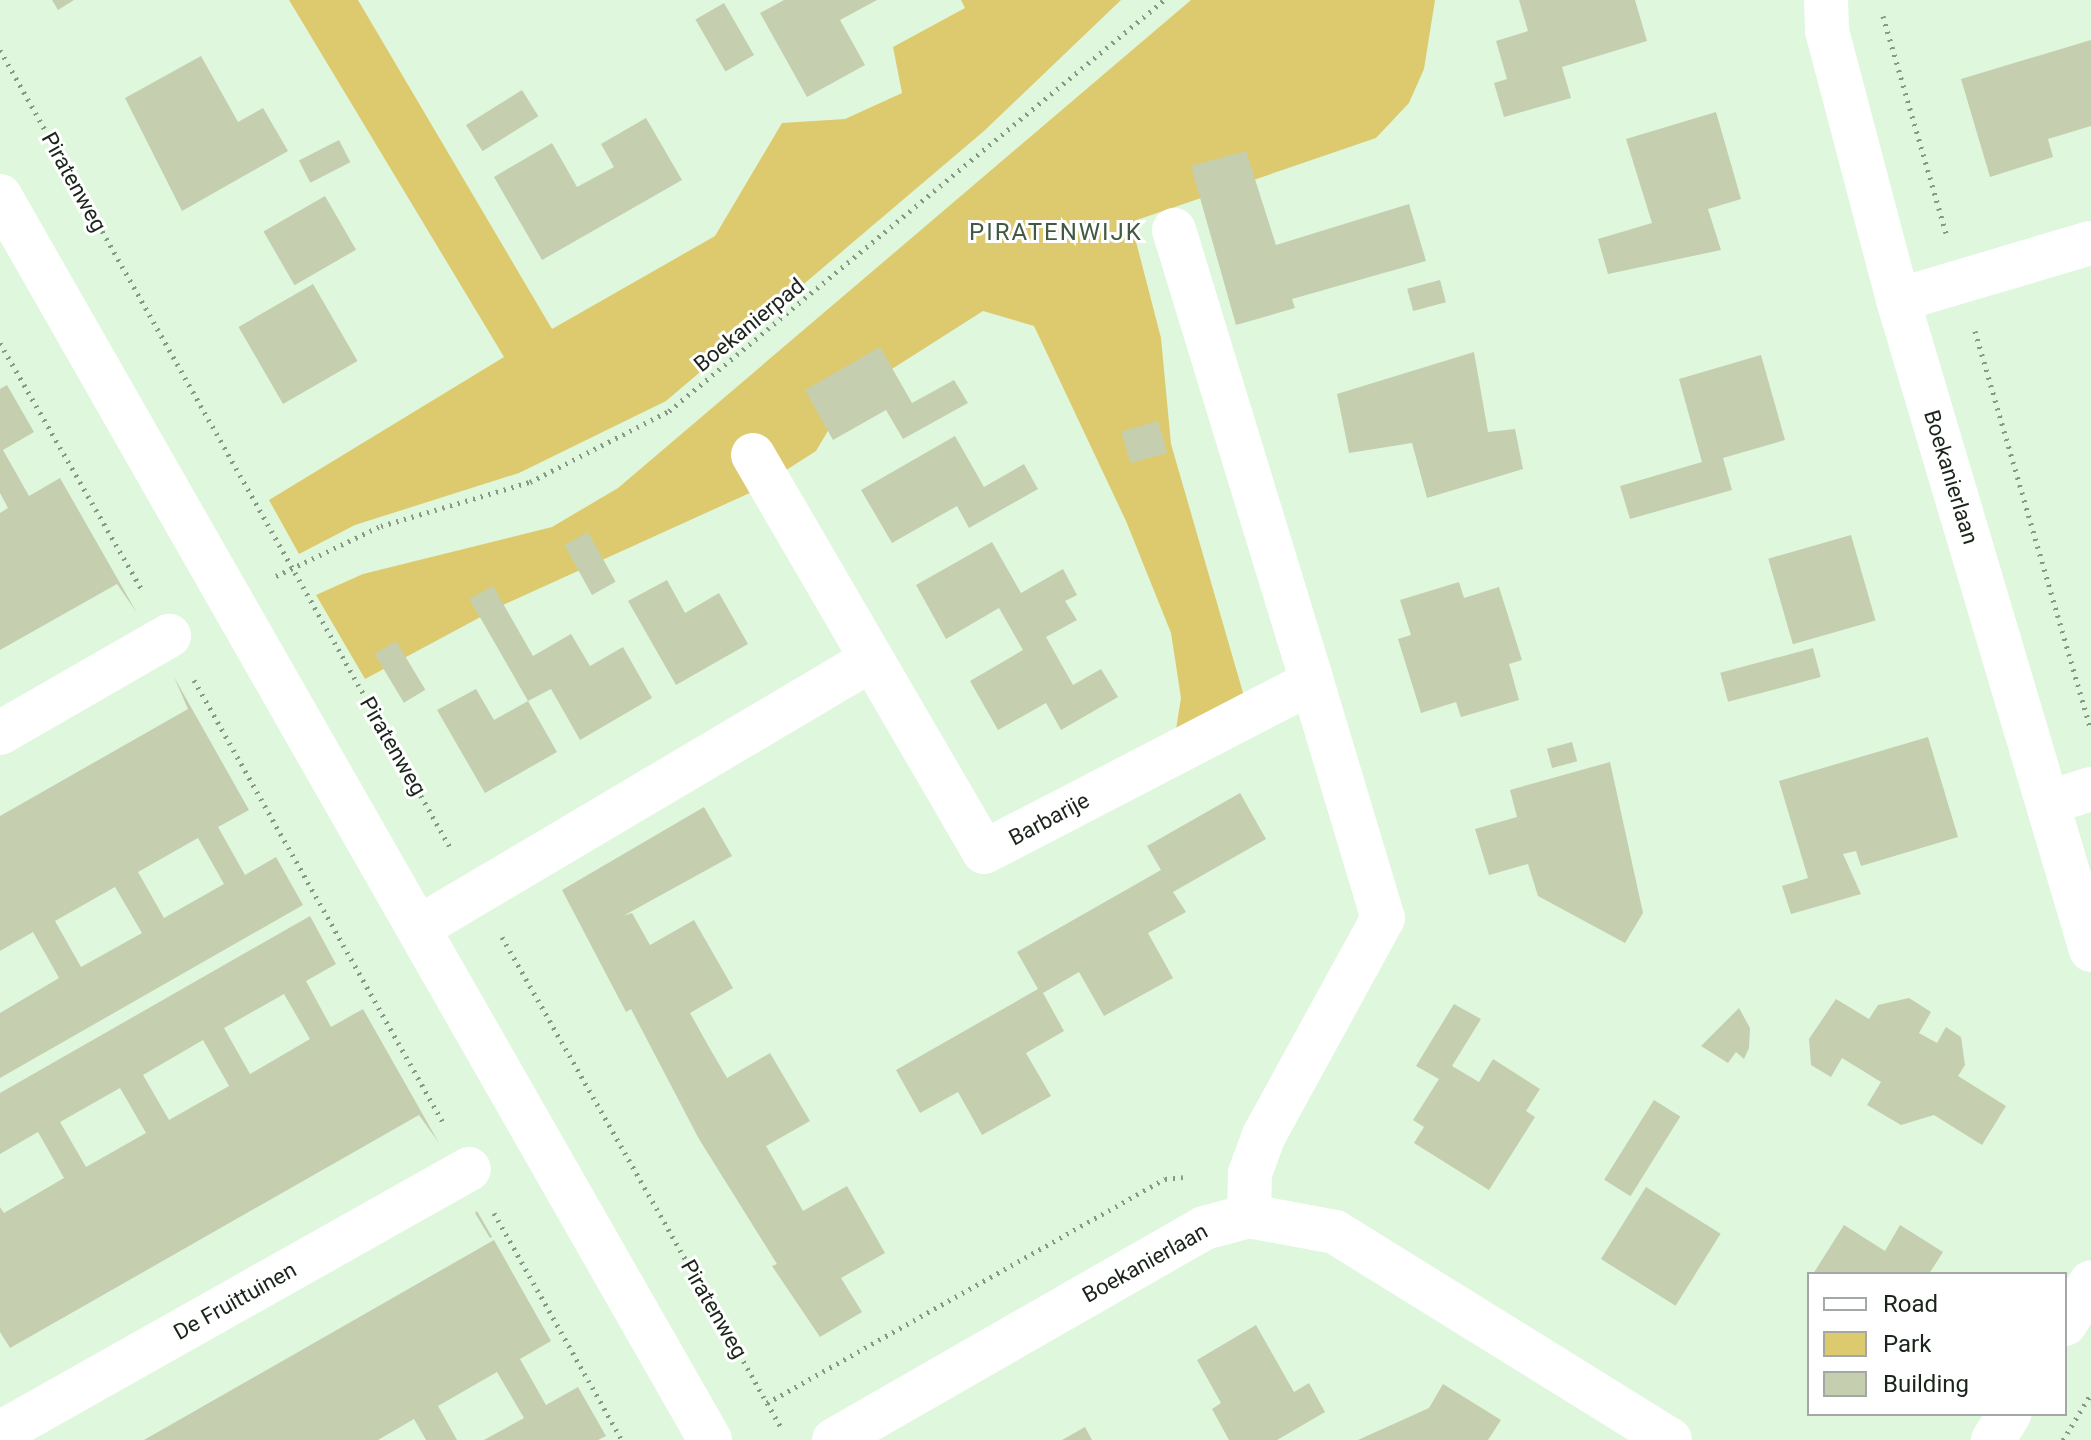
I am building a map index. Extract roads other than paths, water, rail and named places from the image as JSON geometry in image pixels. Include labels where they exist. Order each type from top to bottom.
[{"type":"street","name":"Boekanierlaan","points":[[1826,0],[1827,31],[1898,300],[2050,802],[2091,950]]},
{"type":"street","points":[[0,196],[710,1440]]},
{"type":"street","points":[[1174,230],[1383,918],[1250,1173],[1249,1216]]},
{"type":"street","points":[[1898,300],[2091,243]]},
{"type":"street","name":"Barbarije","points":[[753,455],[869,661],[984,852],[1312,682]]},
{"type":"street","points":[[0,733],[169,636]]},
{"type":"street","points":[[418,928],[869,661]]},
{"type":"street","points":[[2050,802],[2091,789]]},
{"type":"street","name":"De Fruittuinen","points":[[0,1433],[469,1169]]},
{"type":"street","name":"Boekanierlaan","points":[[834,1440],[1204,1228],[1249,1216],[1335,1232],[1670,1440]]},
{"type":"street","points":[[2067,1321],[2091,1282]]},
{"type":"district","name":"PIRATENWIJK","points":[[1056,233]]}]
